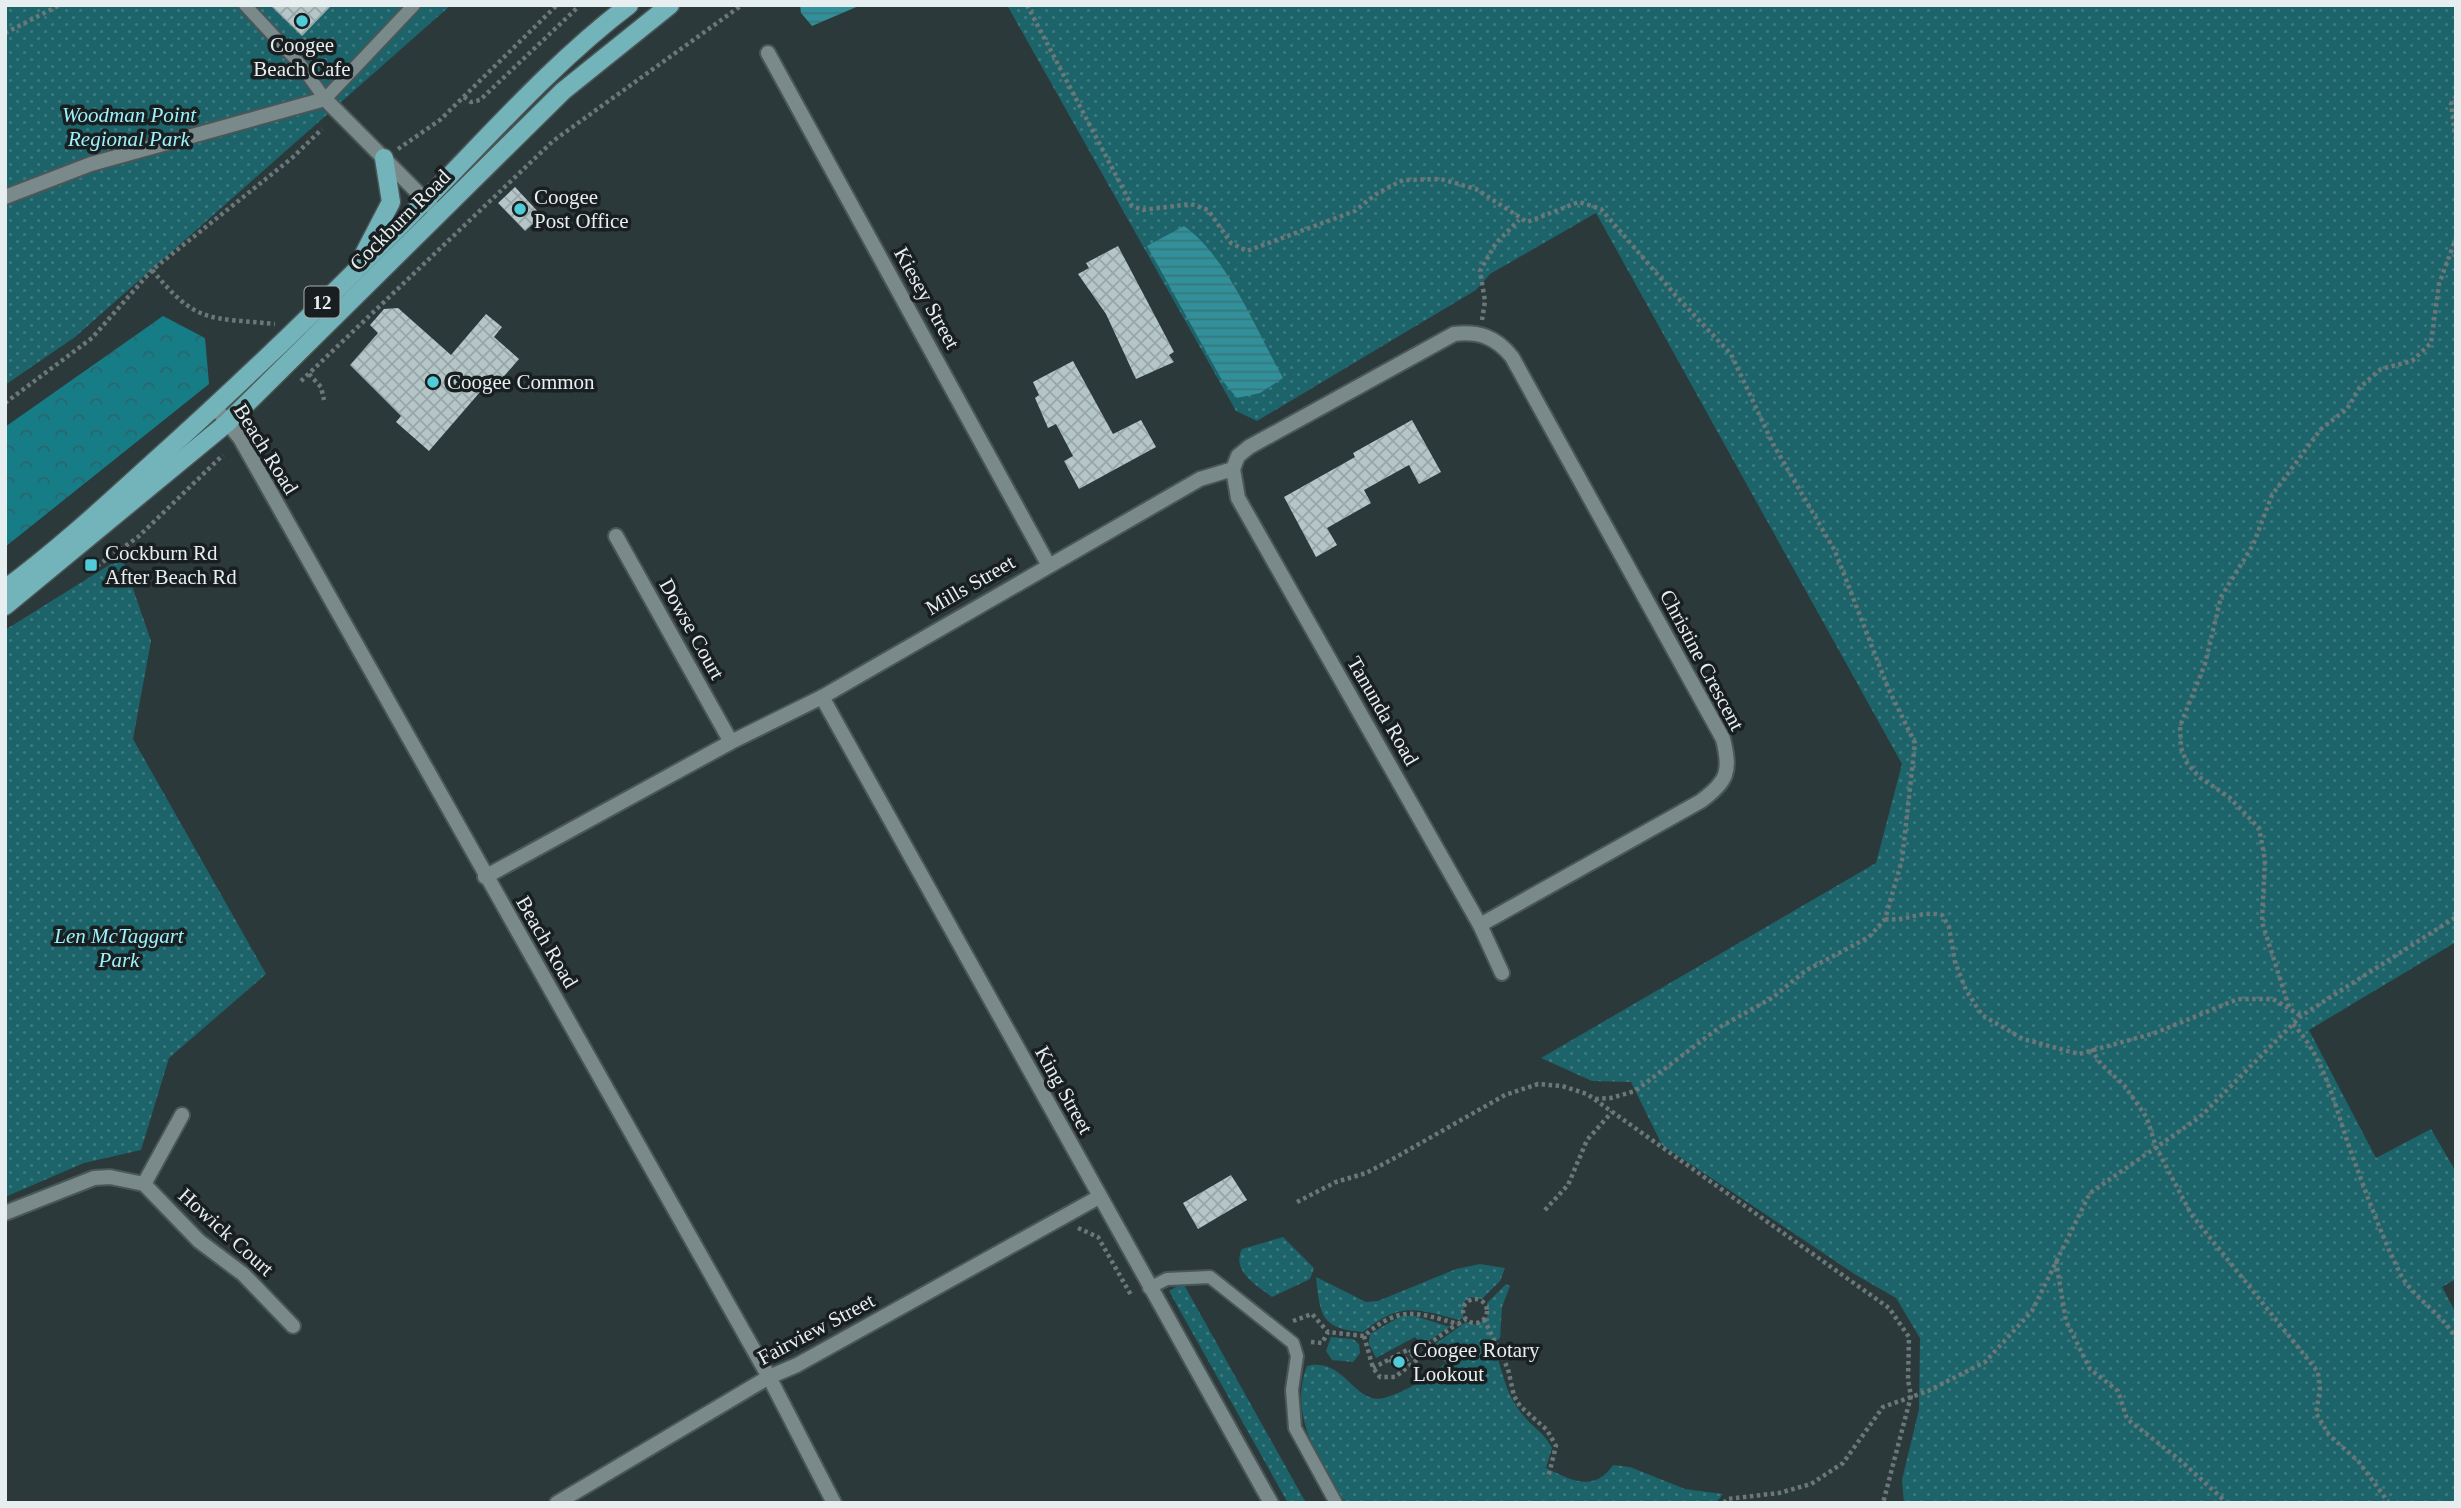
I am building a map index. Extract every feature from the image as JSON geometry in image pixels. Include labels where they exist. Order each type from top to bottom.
[{"type":"main road","name":"Cockburn Road","points":[[5,589],[99,511],[215,407],[425,201],[523,98],[596,30],[629,5]]},
{"type":"main road","name":"Cockburn Road","points":[[5,606],[227,423],[563,91],[670,5]]},
{"type":"main road","points":[[357,268],[391,202],[384,158]]},
{"type":"street","name":"Kiesey Street","points":[[768,52],[1048,564]]},
{"type":"street","points":[[5,197],[90,164],[325,99],[439,214]]},
{"type":"street","name":"Mills Street","points":[[485,877],[731,742],[822,697],[1048,564],[1200,479],[1233,468],[1238,456],[1249,447],[1454,334],[1475,333]]},
{"type":"street","name":"Christine Crescent","points":[[1475,333],[1500,342],[1512,357],[1723,739],[1727,756],[1727,776],[1716,790],[1701,801],[1479,925]]},
{"type":"street","name":"Beach Road","points":[[215,407],[240,438],[769,1377],[834,1503]]},
{"type":"street","name":"Tanunda Road","points":[[1233,468],[1238,498],[1479,925],[1502,973]]},
{"type":"street","name":"Dowse Court","points":[[616,536],[731,742]]},
{"type":"street","name":"King Street","points":[[822,697],[1271,1503]]},
{"type":"street","points":[[5,1213],[94,1178],[110,1177],[144,1184],[182,1115]]},
{"type":"street","name":"Howick Court","points":[[144,1184],[199,1241],[243,1274],[293,1325]]},
{"type":"street","name":"Fairview Street","points":[[557,1503],[769,1377],[797,1365],[1099,1197]]},
{"type":"lane","points":[[244,5],[300,64],[325,99],[414,5]]},
{"type":"lane","points":[[1149,1288],[1167,1279],[1210,1277],[1293,1343],[1297,1356],[1292,1390],[1295,1428],[1336,1503]]},
{"type":"path","points":[[5,33],[60,5]]},
{"type":"path","points":[[384,158],[440,120],[557,5]]},
{"type":"path","points":[[322,361],[553,141],[742,5]]},
{"type":"path","points":[[1027,5],[1132,206],[1143,210],[1191,204],[1208,210],[1231,243],[1247,251],[1355,211],[1376,194],[1403,180],[1441,179],[1476,190],[1519,220],[1527,222],[1578,202],[1601,209],[1677,297],[1731,354],[1773,444],[1835,551],[1888,688],[1915,743],[1902,860],[1885,919],[1869,937],[1805,971],[1772,998],[1720,1027],[1635,1091],[1611,1098],[1594,1099]]},
{"type":"path","points":[[464,97],[471,102],[480,100],[577,8]]},
{"type":"path","points":[[2456,96],[2451,104],[2456,142]]},
{"type":"path","points":[[5,403],[92,338],[152,270],[292,158],[322,129],[331,131]]},
{"type":"path","points":[[1475,333],[1485,301],[1480,271],[1496,243],[1519,220]]},
{"type":"path","points":[[2290,1007],[2262,922],[2265,860],[2259,828],[2229,797],[2199,777],[2187,763],[2181,748],[2180,726],[2205,664],[2221,597],[2253,545],[2272,495],[2321,429],[2347,409],[2360,387],[2381,369],[2412,361],[2431,343],[2439,284],[2456,238]]},
{"type":"path","points":[[152,270],[178,300],[194,312],[210,317],[281,325]]},
{"type":"path","points":[[309,374],[321,387],[324,400]]},
{"type":"path","points":[[97,566],[138,537],[240,438]]},
{"type":"path","points":[[1885,919],[1899,921],[1914,913],[1928,912],[1942,915],[1949,927],[1955,962],[1966,990],[1982,1015],[2023,1039],[2079,1054],[2155,1033],[2238,999],[2273,999],[2290,1007],[2301,1017]]},
{"type":"path","points":[[1724,1503],[1727,1499],[1779,1493],[1811,1484],[1843,1463],[1883,1407],[1985,1362],[2032,1311],[2090,1193],[2200,1117],[2257,1064],[2301,1017],[2456,918]]},
{"type":"path","points":[[2292,1024],[2301,1033],[2332,1090],[2353,1158],[2399,1273],[2448,1324],[2456,1339]]},
{"type":"path","points":[[2091,1049],[2101,1064],[2124,1085],[2147,1118],[2156,1147],[2191,1214],[2318,1372],[2320,1390],[2316,1413],[2329,1435],[2358,1462],[2389,1503]]},
{"type":"path","points":[[1297,1202],[1336,1182],[1366,1173],[1505,1096],[1538,1084],[1562,1086],[1594,1099],[1889,1308],[1909,1337],[1908,1380],[1911,1396],[1883,1503]]},
{"type":"path","points":[[1545,1210],[1568,1185],[1587,1140],[1612,1112]]},
{"type":"path","points":[[1074,1227],[1098,1237],[1138,1307]]},
{"type":"path","points":[[2056,1261],[2066,1321],[2090,1369],[2118,1391],[2127,1419],[2227,1503]]},
{"type":"path","points":[[1466,1319],[1465,1307],[1475,1299],[1486,1306],[1484,1320],[1508,1369],[1514,1396],[1547,1430],[1556,1446],[1548,1478]]},
{"type":"path","points":[[1274,1326],[1312,1314],[1326,1334],[1364,1336],[1381,1321],[1401,1312],[1458,1324]]},
{"type":"path","points":[[1466,1319],[1475,1323],[1484,1320]]},
{"type":"path","points":[[1390,1359],[1396,1367],[1466,1319]]},
{"type":"path","points":[[1364,1336],[1373,1368],[1380,1377],[1395,1377],[1418,1359],[1409,1349],[1373,1368]]},
{"type":"green space","name":"Woodman Point Regional Park","points":[[5,5],[451,5],[75,337],[5,385]]},
{"type":"green space","points":[[1007,5],[2456,5],[2456,942],[2309,1030],[2376,1158],[2431,1129],[2456,1172],[2456,1279],[2442,1287],[2456,1313],[2456,1503],[1904,1503],[1902,1480],[1919,1409],[1920,1338],[1896,1298],[1856,1275],[1662,1145],[1631,1082],[1592,1081],[1541,1058],[1876,863],[1902,764],[1596,213],[1490,274],[1476,290],[1257,421],[1236,411]]},
{"type":"green space","points":[[163,316],[205,338],[209,384],[5,547],[5,427]]},
{"type":"green space","name":"Len McTaggart Park","points":[[122,557],[151,641],[133,739],[266,974],[169,1058],[141,1150],[84,1163],[5,1197],[5,630]]},
{"type":"green space","points":[[1283,1237],[1314,1268],[1310,1279],[1272,1297],[1242,1271],[1239,1257],[1242,1249]]},
{"type":"green space","points":[[1480,1264],[1505,1268],[1500,1281],[1482,1299],[1470,1297],[1464,1302],[1463,1317],[1459,1320],[1408,1310],[1387,1316],[1363,1332],[1331,1324],[1319,1302],[1316,1277],[1366,1302],[1378,1301],[1456,1269]]},
{"type":"green space","points":[[1183,1283],[1306,1503],[1288,1503],[1169,1291]]},
{"type":"green space","points":[[1506,1284],[1510,1286],[1502,1307],[1500,1338],[1481,1351],[1498,1359],[1518,1409],[1552,1448],[1546,1468],[1582,1482],[1598,1479],[1613,1465],[1630,1467],[1685,1489],[1723,1494],[1716,1503],[1346,1503],[1309,1438],[1301,1402],[1307,1366],[1320,1365],[1330,1368],[1365,1395],[1374,1398],[1384,1398],[1401,1392],[1447,1362],[1433,1358],[1429,1350],[1466,1322],[1477,1325],[1489,1315],[1487,1303]]},
{"type":"green space","points":[[1401,1316],[1415,1316],[1450,1327],[1422,1345],[1415,1337],[1376,1358],[1369,1344],[1370,1334]]},
{"type":"green space","points":[[1331,1337],[1353,1339],[1359,1344],[1360,1353],[1353,1362],[1332,1360],[1326,1351]]},
{"type":"shaded area","points":[[800,5],[861,5],[812,26],[801,13]]},
{"type":"shaded area","points":[[1184,226],[1200,239],[1227,275],[1283,378],[1260,393],[1237,398],[1222,380],[1147,246]]},
{"type":"building","name":"Coogee Beach Cafe","points":[[270,5],[332,5],[302,36]]},
{"type":"building","name":"Coogee Post Office","points":[[515,187],[542,216],[525,231],[498,203]]},
{"type":"building","points":[[1118,246],[1174,352],[1169,355],[1174,362],[1136,379],[1106,314],[1078,274],[1089,268],[1086,263]]},
{"type":"building","name":"Coogee Common","points":[[398,308],[451,355],[486,314],[502,327],[494,337],[519,359],[486,397],[480,392],[429,451],[396,422],[401,416],[350,365],[378,333],[370,325],[384,309]]},
{"type":"building","points":[[1073,361],[1113,434],[1141,420],[1156,447],[1079,489],[1064,461],[1073,456],[1056,424],[1048,428],[1035,398],[1039,395],[1033,382]]},
{"type":"building","points":[[1412,420],[1441,472],[1419,484],[1409,465],[1364,490],[1371,503],[1327,528],[1337,545],[1316,557],[1284,497],[1355,457],[1353,453]]},
{"type":"building","points":[[1231,1175],[1247,1200],[1198,1229],[1183,1203]]},
{"type":"place","name":"Coogee Beach Cafe","points":[[302,21]]},
{"type":"place","name":"Coogee Post Office","points":[[520,209]]},
{"type":"place","name":"Coogee Common","points":[[433,382]]},
{"type":"place","name":"Cockburn Rd After Beach Rd","points":[[91,565]]},
{"type":"place","name":"Coogee Rotary Lookout","points":[[1399,1362]]}]
